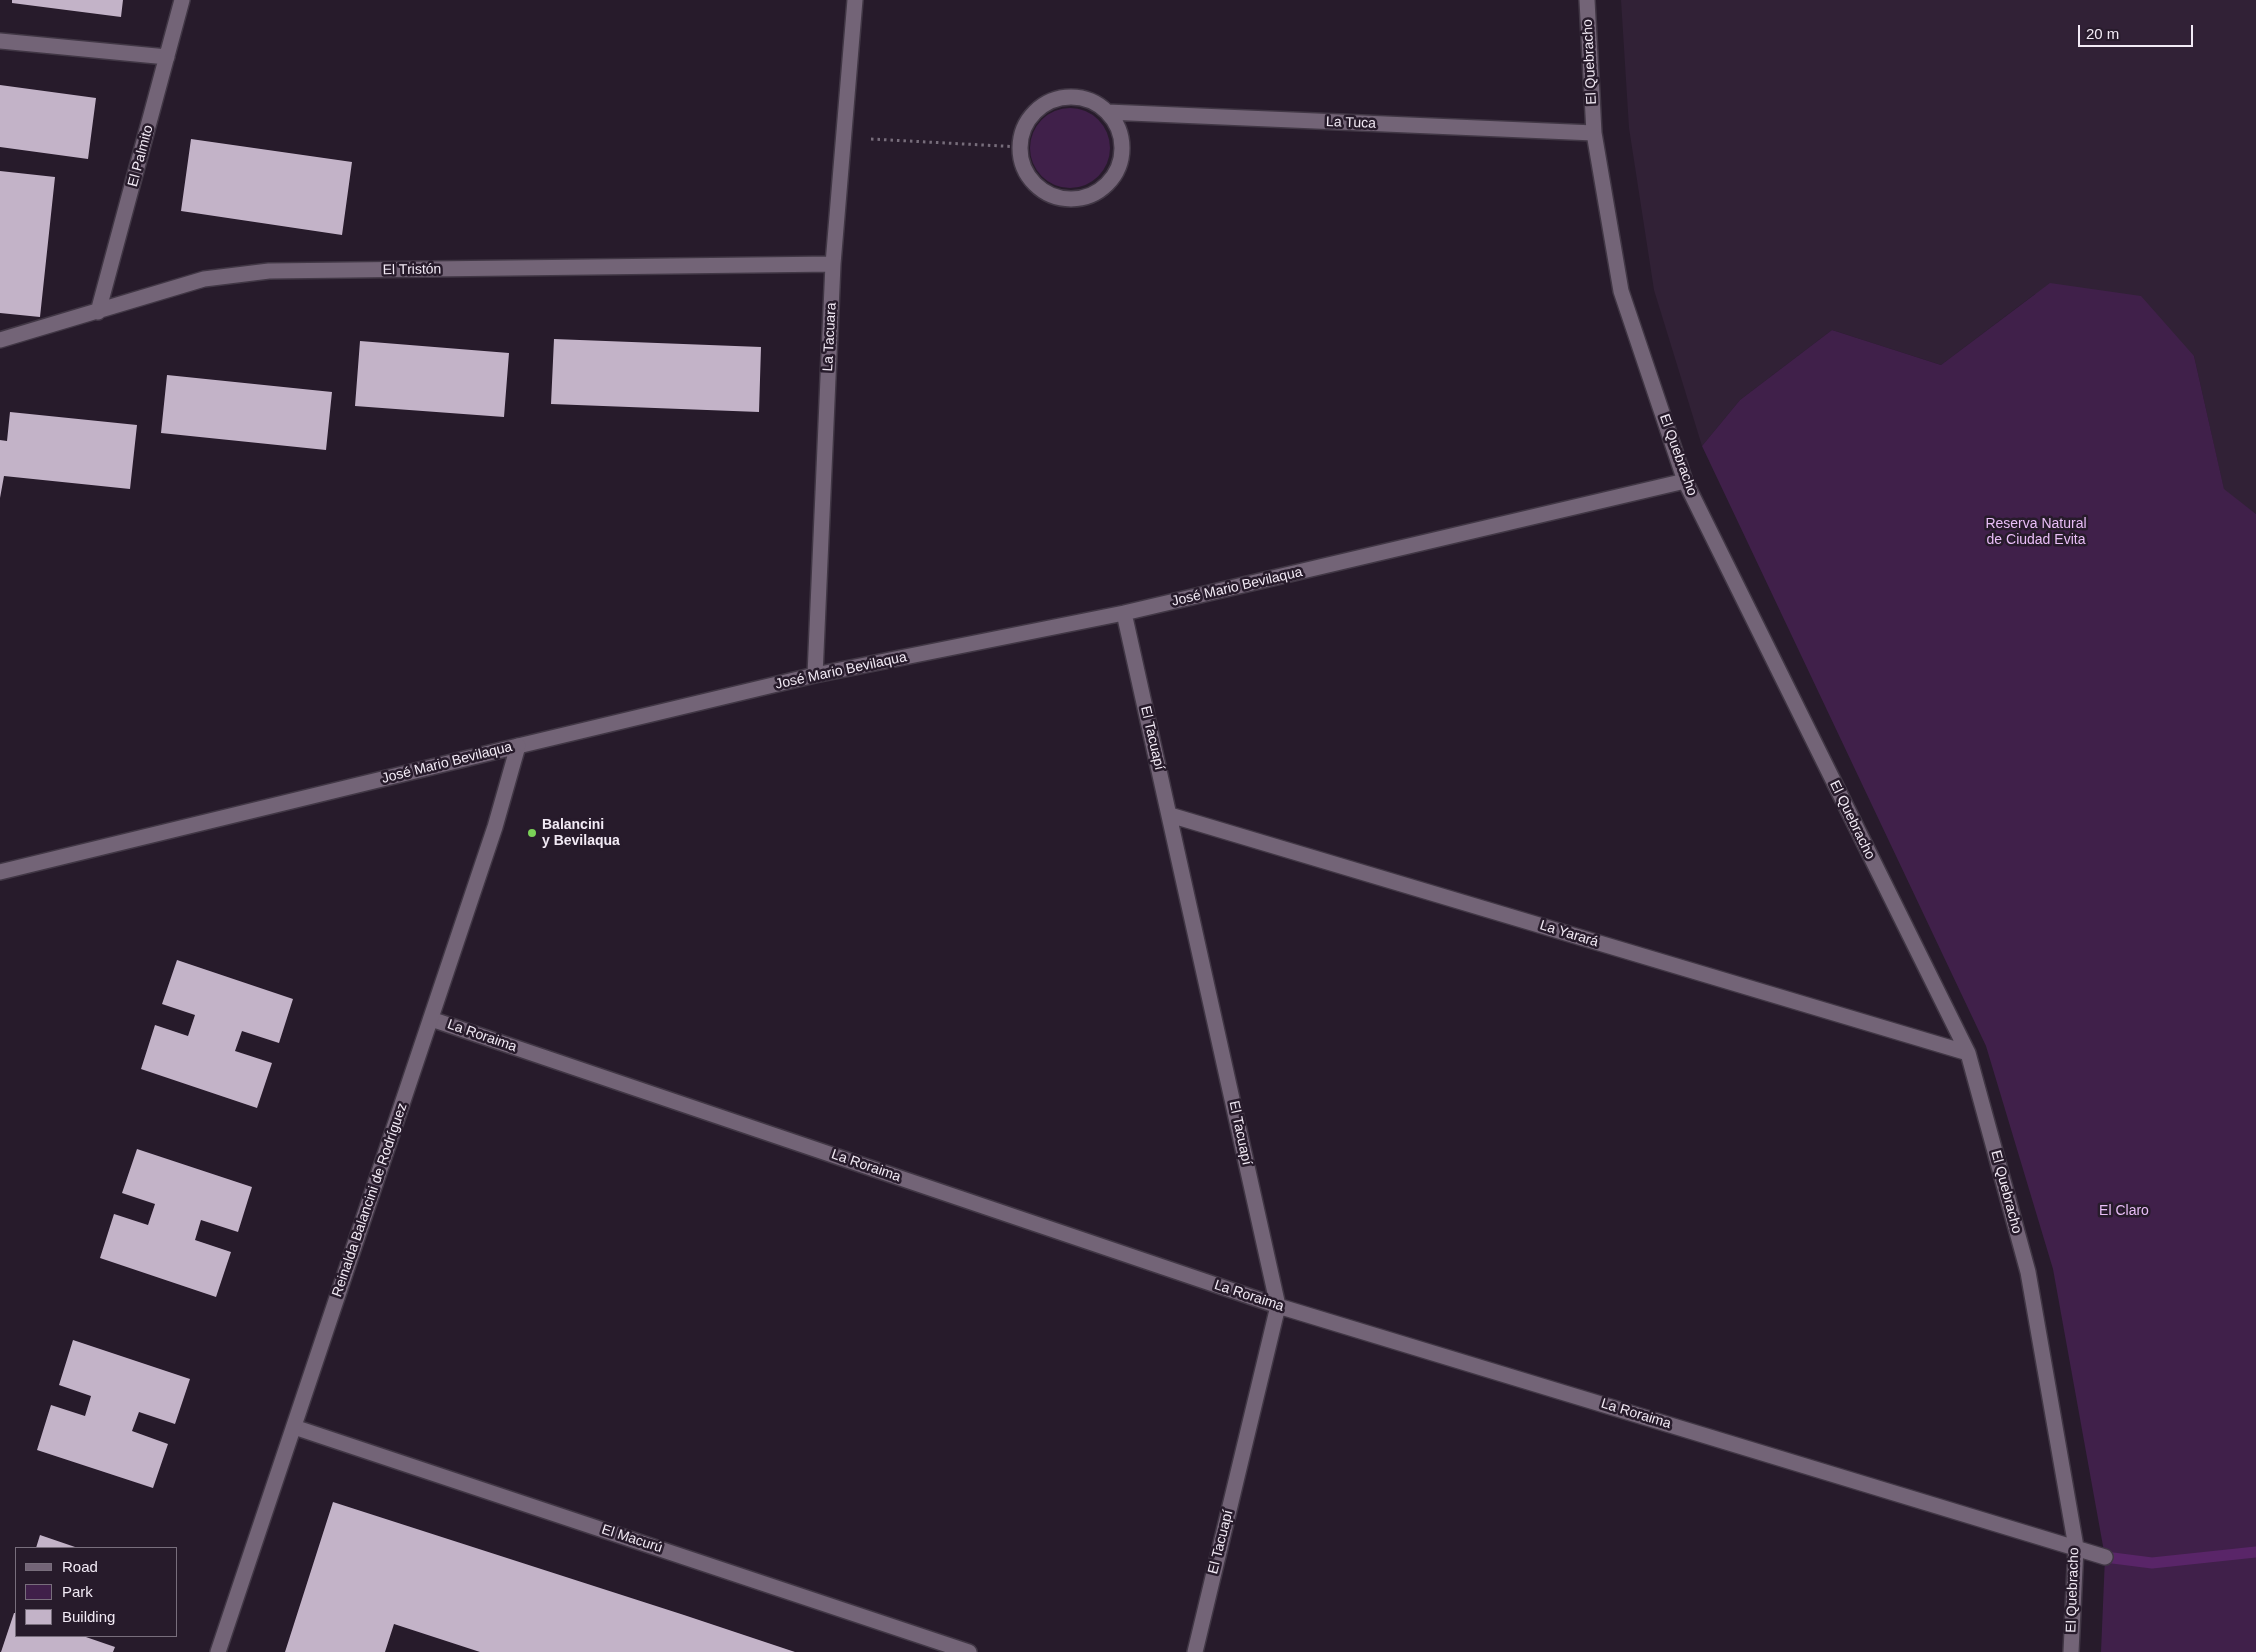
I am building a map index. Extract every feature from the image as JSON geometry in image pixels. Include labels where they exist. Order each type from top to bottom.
[{"type":"street","name":"El Palmito","points":[[98,312],[182,0]]},
{"type":"street","name":"La Tacuara","points":[[815,675],[834,264],[855,0]]},
{"type":"street","name":"El Quebracho","points":[[1587,0],[1594,133],[1621,291],[1685,480],[1968,1053],[2028,1272],[2076,1547],[2071,1652]]},
{"type":"street","points":[[0,41],[167,57]]},
{"type":"street","name":"La Tuca","points":[[1063,97],[1079,97],[1094,102],[1108,112],[1117,126],[1122,142],[1121,158],[1115,174],[1104,187],[1091,195],[1074,199],[1058,197],[1043,190],[1032,181],[1024,168],[1020,147],[1020,139],[1026,124],[1035,112],[1048,102],[1063,97]]},
{"type":"street","name":"La Tuca","points":[[1108,112],[1594,133]]},
{"type":"street","name":"El Tristón","points":[[0,340],[204,279],[269,271],[834,264]]},
{"type":"street","name":"José Mario Bevilaqua","points":[[0,872],[815,675],[1124,613],[1685,480]]},
{"type":"street","name":"El Tacuapí","points":[[1124,613],[1278,1306],[1195,1652]]},
{"type":"street","name":"Reinalda Balancini de Rodríguez","points":[[218,1652],[495,827],[518,746]]},
{"type":"street","name":"La Yarará","points":[[1170,816],[1968,1053]]},
{"type":"street","name":"La Roraima","points":[[431,1019],[1278,1306],[2104,1557]]},
{"type":"street","name":"El Macurú","points":[[294,1427],[969,1652]]},
{"type":"path","points":[[844,138],[1020,147]]},
{"type":"shaded area","points":[[1621,0],[2256,0],[2256,514],[2224,490],[2194,356],[2035,294],[1941,365],[1832,330],[1740,400],[1702,446],[1654,290],[1629,128]]},
{"type":"green space","points":[[1062,108],[1078,108],[1099,119],[1110,140],[1110,156],[1099,177],[1078,188],[1062,188],[1048,182],[1036,170],[1030,156],[1030,140],[1036,126],[1048,114]]},
{"type":"green space","name":"Reserva Natural de Ciudad Evita","points":[[2050,283],[2141,296],[2194,356],[2224,489],[2256,514],[2256,1652],[2101,1652],[2105,1557],[2053,1269],[1986,1046],[1702,446],[1740,400],[1832,330],[1941,365]]},
{"type":"building","points":[[12,0],[123,0],[121,17],[12,3]]},
{"type":"building","points":[[0,85],[96,98],[88,159],[0,147]]},
{"type":"building","points":[[191,139],[352,162],[342,235],[181,211]]},
{"type":"building","points":[[0,171],[55,177],[40,317],[0,313]]},
{"type":"building","points":[[554,339],[761,347],[759,412],[551,404]]},
{"type":"building","points":[[360,341],[509,353],[504,417],[355,406]]},
{"type":"building","points":[[167,375],[332,392],[326,450],[161,433]]},
{"type":"building","points":[[10,412],[137,425],[130,489],[4,476],[0,498],[0,440],[7,441]]},
{"type":"building","points":[[177,960],[293,999],[279,1043],[242,1031],[235,1051],[272,1063],[257,1108],[141,1069],[155,1025],[188,1036],[195,1015],[162,1004]]},
{"type":"building","points":[[137,1149],[252,1187],[238,1232],[201,1220],[195,1240],[231,1252],[216,1297],[100,1258],[114,1214],[148,1225],[155,1204],[122,1193]]},
{"type":"building","points":[[73,1340],[190,1379],[175,1424],[139,1412],[132,1431],[168,1444],[153,1488],[37,1450],[51,1405],[85,1416],[91,1396],[59,1385]]},
{"type":"building","points":[[333,1502],[795,1652],[480,1652],[394,1624],[385,1652],[285,1652]]},
{"type":"building","points":[[40,1535],[75,1547],[36,1547]]},
{"type":"building","points":[[14,1613],[15,1637],[86,1637],[115,1647],[113,1652],[1,1652]]},
{"type":"waterway","points":[[2105,1557],[2152,1563],[2256,1552]]},
{"type":"place","name":"Balancini y Bevilaqua","points":[[532,833]]},
{"type":"park label","name":"El Claro","points":[[2124,1211]]}]
